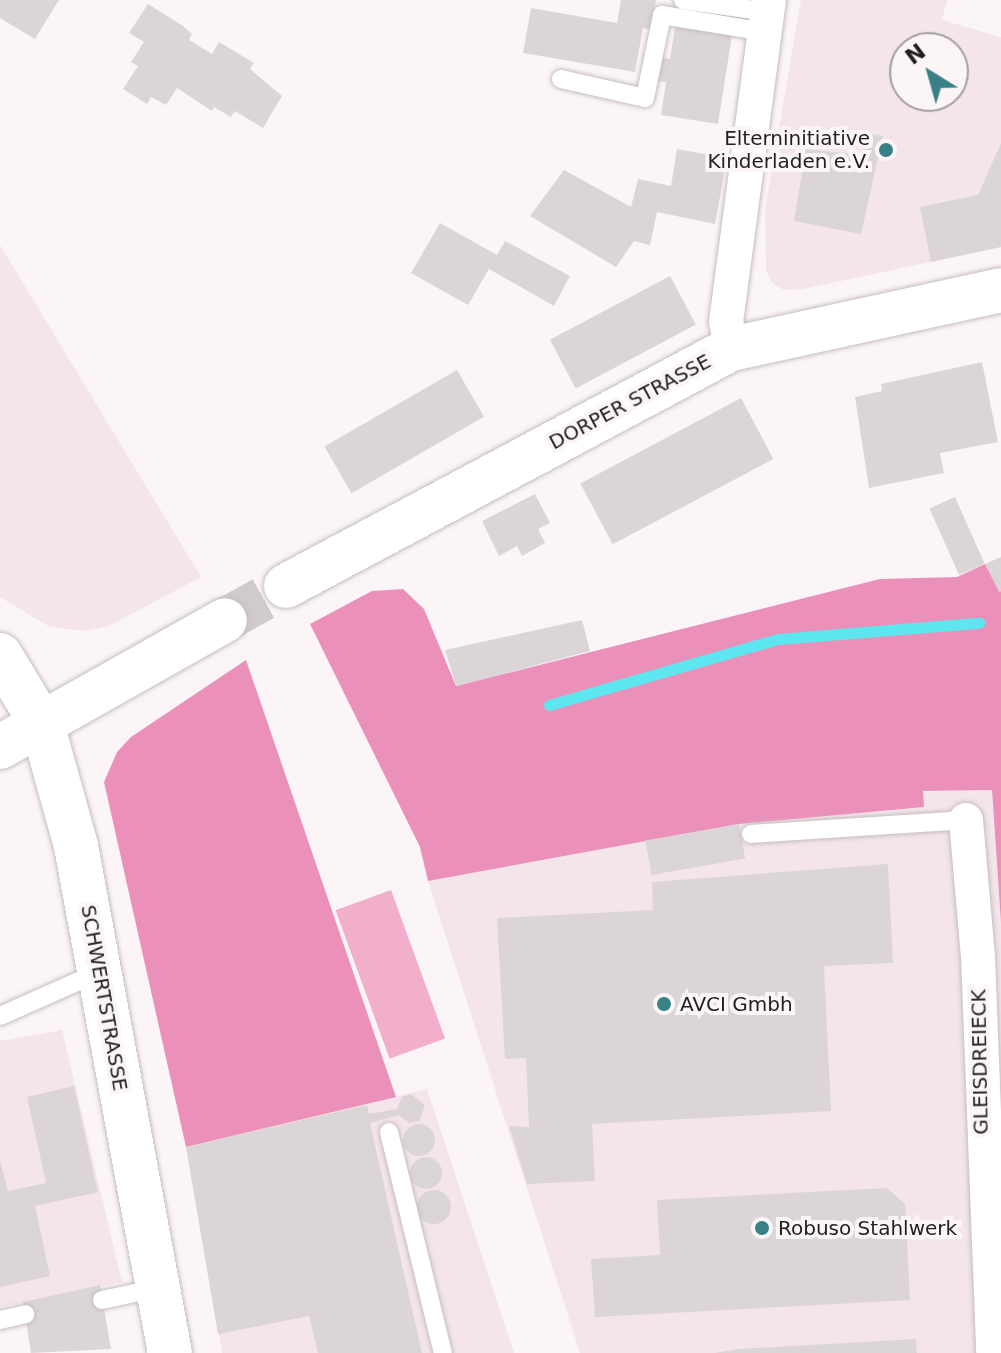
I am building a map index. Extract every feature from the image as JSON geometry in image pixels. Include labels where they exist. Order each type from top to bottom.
[{"type":"street","points":[[731,349],[726,322],[767,15]]},
{"type":"street","name":"DORPER STRASSE","points":[[286,586],[731,349],[1001,290]]},
{"type":"street","points":[[0,747],[225,620]]},
{"type":"street","name":"SCHWERTSTRASSE","points":[[0,655],[42,724],[76,846],[170,1353]]},
{"type":"street","name":"GLEISDREIECK","points":[[966,820],[989,956],[993,1353]]},
{"type":"lane","points":[[683,0],[767,15]]},
{"type":"lane","points":[[561,79],[645,98],[662,15],[767,15]]},
{"type":"lane","points":[[751,834],[966,820]]},
{"type":"lane","points":[[0,1016],[99,972]]},
{"type":"lane","points":[[389,1132],[443,1353]]},
{"type":"lane","points":[[102,1300],[158,1288]]},
{"type":"lane","points":[[0,1320],[25,1314]]},
{"type":"shaded area","name":"Elterninitiative Kinderladen e.V.","points":[[801,0],[947,0],[942,20],[1001,37],[1001,247],[803,289],[784,290],[773,284],[766,271],[765,209]]},
{"type":"shaded area","points":[[0,245],[201,577],[109,626],[86,631],[50,627],[0,597]]},
{"type":"shaded area","points":[[985,564],[1001,592],[1001,923],[992,790],[923,791],[924,807],[739,824],[428,881],[420,847],[310,624],[372,591],[403,589],[424,609],[456,686],[880,579],[957,577]]},
{"type":"shaded area","points":[[246,660],[396,1097],[186,1147],[104,782],[117,752],[131,737]]},
{"type":"shaded area","points":[[992,790],[1001,923],[1001,1353],[580,1353],[428,881],[739,824],[923,807],[923,792]]},
{"type":"shaded area","points":[[391,890],[445,1038],[390,1059],[336,910]]},
{"type":"shaded area","points":[[62,1030],[122,1282],[0,1307],[0,1041]]},
{"type":"shaded area","points":[[427,1089],[514,1353],[222,1353],[186,1147]]},
{"type":"building","points":[[0,0],[59,0],[35,39],[0,18]]},
{"type":"building","points":[[621,0],[656,0],[651,30],[643,28],[635,72],[523,53],[531,8],[617,23]]},
{"type":"building","points":[[148,4],[183,26],[192,34],[189,40],[212,54],[219,42],[254,63],[250,69],[282,96],[263,128],[235,111],[231,117],[214,107],[212,111],[177,88],[166,105],[151,97],[147,104],[123,89],[138,66],[131,62],[144,42],[129,33]]},
{"type":"building","points":[[675,27],[732,35],[718,124],[661,115],[666,82],[655,81],[660,57],[670,59]]},
{"type":"building","points":[[867,133],[883,136],[861,234],[794,221],[806,149],[862,155]]},
{"type":"building","name":"Elterninitiative Kinderladen e.V.","points":[[1001,143],[1001,247],[931,262],[920,207],[978,195]]},
{"type":"building","points":[[677,149],[727,158],[715,224],[657,212],[650,245],[634,241],[616,267],[530,216],[564,170],[631,207],[638,179],[671,186]]},
{"type":"building","points":[[440,223],[497,255],[505,241],[570,276],[554,306],[489,269],[468,305],[411,273]]},
{"type":"building","points":[[670,276],[696,325],[576,388],[550,340]]},
{"type":"building","points":[[982,362],[998,442],[940,453],[944,473],[869,488],[855,397],[882,391],[881,384]]},
{"type":"building","points":[[457,370],[484,417],[351,493],[324,447]]},
{"type":"building","points":[[741,398],[773,459],[613,544],[580,483]]},
{"type":"building","points":[[535,494],[550,523],[538,529],[545,543],[522,556],[517,546],[499,556],[482,521]]},
{"type":"building","points":[[955,497],[985,564],[959,575],[929,508]]},
{"type":"building","points":[[1001,557],[1001,591],[999,592],[985,564]]},
{"type":"building","points":[[582,620],[590,651],[456,686],[445,650]]},
{"type":"building","points":[[739,824],[745,858],[652,875],[645,840]]},
{"type":"building","name":"AVCI Gmbh","points":[[888,864],[893,963],[824,966],[831,1111],[592,1124],[595,1181],[527,1184],[509,1126],[529,1127],[526,1058],[505,1059],[497,918],[653,910],[652,882]]},
{"type":"building","points":[[74,1086],[98,1192],[35,1206],[50,1276],[0,1287],[0,1160],[8,1191],[46,1183],[27,1097]]},
{"type":"building","points":[[411,1094],[425,1105],[419,1121],[409,1123],[399,1115],[370,1123],[422,1353],[318,1353],[309,1316],[218,1334],[186,1147],[367,1105],[369,1114],[397,1109],[402,1097]]},
{"type":"building","points":[[419,1124],[430,1129],[435,1140],[430,1151],[419,1156],[408,1151],[403,1140],[408,1129]]},
{"type":"building","points":[[426,1157],[437,1162],[442,1173],[437,1184],[426,1189],[415,1184],[410,1173],[415,1162]]},
{"type":"building","name":"Robuso Stahlwerk","points":[[887,1188],[905,1204],[910,1300],[595,1317],[591,1259],[660,1255],[657,1200]]},
{"type":"building","points":[[434,1190],[446,1195],[451,1207],[446,1219],[434,1224],[422,1219],[417,1207],[422,1195]]},
{"type":"building","points":[[100,1285],[111,1349],[31,1353],[23,1302]]},
{"type":"building","points":[[916,1339],[917,1353],[714,1353],[739,1349]]},
{"type":"waterway","points":[[549,705],[778,639],[979,623]]},
{"type":"tunnel","points":[[225,620],[286,586]]},
{"type":"place","name":"Elterninitiative Kinderladen e.V.","points":[[886,150]]},
{"type":"place","name":"AVCI Gmbh","points":[[664,1004]]},
{"type":"place","name":"Robuso Stahlwerk","points":[[762,1228]]}]
